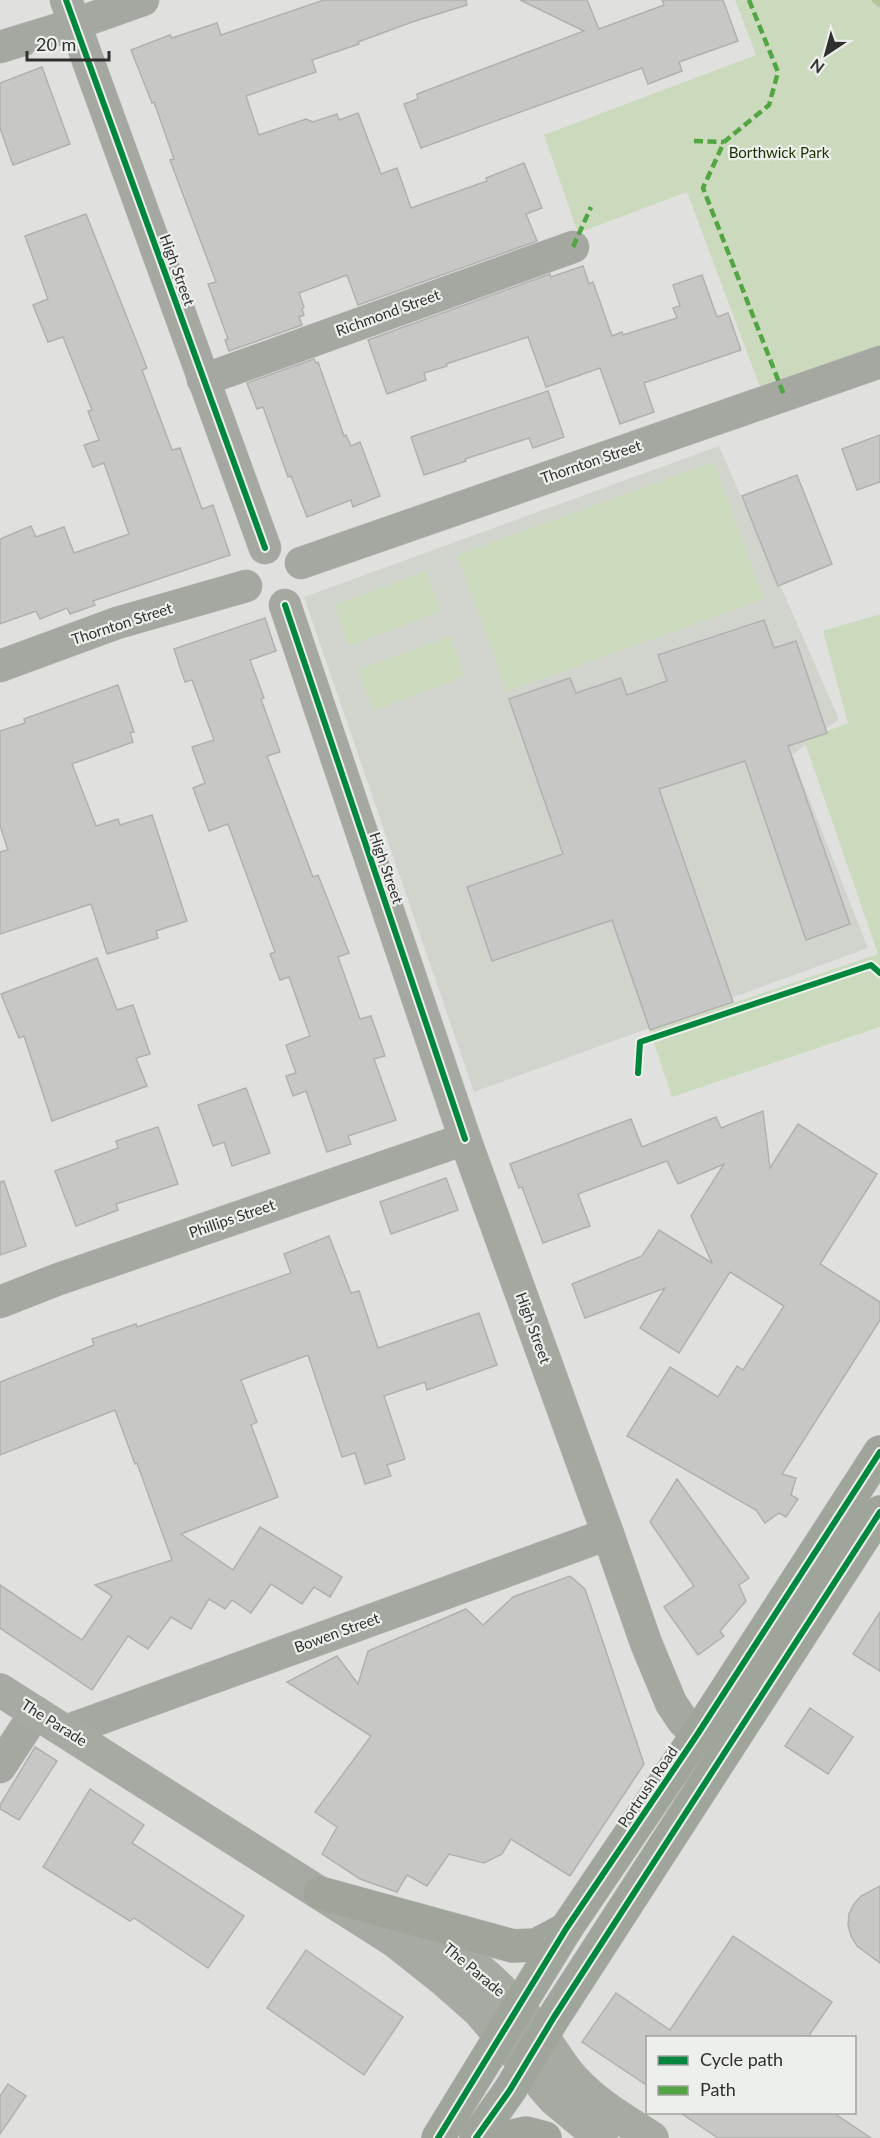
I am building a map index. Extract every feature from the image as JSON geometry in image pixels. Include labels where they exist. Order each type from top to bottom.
[{"type":"highway","name":"Portrush Road","points":[[438,2138],[566,1929],[697,1735],[880,1452]]},
{"type":"highway","points":[[477,2138],[880,1512]]},
{"type":"highway","points":[[697,1735],[725,1752]]},
{"type":"highway","points":[[320,1893],[513,1946],[536,1945],[566,1929]]},
{"type":"highway","points":[[503,2138],[525,2133],[545,2138]]},
{"type":"main road","name":"The Parade","points":[[0,1690],[395,1941],[479,2011],[554,2099],[601,2138]]},
{"type":"main road","name":"The Parade","points":[[320,1893],[412,1928],[449,1946],[517,2007],[577,2083],[601,2103],[652,2138]]},
{"type":"street","points":[[0,47],[71,12],[143,0]]},
{"type":"street","name":"High Street","points":[[71,12],[265,548]]},
{"type":"street","name":"Richmond Street","points":[[203,380],[573,247]]},
{"type":"street","name":"Thornton Street","points":[[301,563],[880,362]]},
{"type":"street","points":[[273,547],[290,551],[301,563],[304,582],[300,592],[285,605],[266,605],[258,601],[246,586],[246,568],[256,553],[265,548],[273,547]]},
{"type":"street","name":"Thornton Street","points":[[0,666],[117,623],[246,586]]},
{"type":"street","name":"High Street","points":[[285,605],[465,1139],[662,1686],[683,1721],[697,1735]]},
{"type":"street","name":"Phillips Street","points":[[0,1302],[76,1273],[465,1139]]},
{"type":"street","name":"Bowen Street","points":[[66,1731],[608,1534]]},
{"type":"street","points":[[0,1767],[36,1712]]},
{"type":"shaded area","points":[[719,446],[839,719],[792,755],[868,948],[474,1092],[304,597]]},
{"type":"green space","name":"Borthwick Park","points":[[735,0],[880,0],[880,351],[763,395],[687,192],[578,233],[544,135],[756,55]]},
{"type":"green space","points":[[714,462],[764,599],[507,691],[457,555]]},
{"type":"green space","points":[[426,571],[441,611],[349,646],[334,605]]},
{"type":"green space","points":[[880,614],[880,1027],[672,1097],[650,1031],[878,954],[804,740],[848,723],[823,631]]},
{"type":"green space","points":[[450,636],[465,676],[373,711],[358,670]]},
{"type":"building","points":[[324,0],[466,0],[467,5],[412,22],[312,60],[316,72],[246,96],[259,135],[306,119],[313,122],[337,114],[339,120],[358,113],[381,174],[397,168],[411,208],[487,181],[486,178],[524,163],[542,208],[526,214],[537,241],[358,305],[347,275],[299,293],[304,307],[302,309],[304,315],[299,317],[302,325],[229,351],[225,340],[228,339],[208,284],[216,282],[170,160],[174,159],[154,102],[152,103],[131,50],[170,35],[172,38],[217,23],[221,35]]},
{"type":"building","points":[[520,0],[587,0],[599,29],[664,5],[662,0],[723,0],[738,41],[679,62],[682,71],[648,84],[642,68],[421,148],[404,104],[418,99],[417,94],[584,31]]},
{"type":"building","points":[[42,67],[70,144],[13,165],[0,128],[0,83]]},
{"type":"building","points":[[86,214],[147,368],[142,370],[172,450],[180,448],[202,509],[213,505],[230,555],[93,601],[95,605],[70,614],[67,608],[40,619],[36,611],[0,624],[0,539],[31,526],[36,537],[64,527],[74,553],[129,534],[104,463],[93,467],[84,445],[99,440],[88,411],[92,410],[63,337],[48,342],[33,305],[48,299],[25,236]]},
{"type":"building","points":[[583,266],[589,284],[593,282],[612,336],[622,332],[623,335],[677,318],[673,308],[680,306],[673,285],[702,275],[717,317],[728,313],[741,350],[644,383],[654,412],[620,424],[600,368],[546,387],[528,337],[446,364],[447,366],[424,373],[426,380],[387,394],[368,340],[550,274],[551,277]]},
{"type":"building","points":[[314,359],[316,363],[318,362],[344,436],[346,435],[351,446],[360,442],[380,496],[353,507],[351,500],[307,517],[291,476],[288,477],[263,407],[257,409],[247,383]]},
{"type":"building","points":[[548,391],[564,437],[533,448],[529,438],[424,475],[411,437]]},
{"type":"building","points":[[880,435],[880,482],[857,490],[842,449]]},
{"type":"building","points":[[797,475],[832,564],[778,586],[742,496]]},
{"type":"building","points":[[265,618],[276,651],[250,660],[280,752],[267,756],[313,877],[318,875],[349,953],[338,957],[360,1019],[371,1016],[385,1056],[374,1059],[396,1120],[348,1136],[351,1144],[327,1152],[306,1091],[293,1096],[286,1076],[296,1073],[286,1045],[310,1036],[289,977],[280,980],[270,954],[275,952],[228,824],[209,831],[193,788],[205,783],[192,747],[214,740],[192,680],[185,682],[174,649]]},
{"type":"building","points":[[764,620],[774,648],[796,641],[827,733],[788,746],[850,924],[806,940],[745,761],[659,789],[733,1002],[650,1030],[612,920],[492,961],[467,887],[563,854],[509,699],[570,678],[576,693],[621,678],[627,695],[667,681],[658,655]]},
{"type":"building","points":[[118,685],[134,732],[130,733],[133,742],[72,764],[96,826],[118,819],[120,825],[152,815],[187,921],[156,931],[158,938],[107,954],[91,904],[0,934],[0,852],[8,850],[0,826],[0,731],[25,723],[24,719]]},
{"type":"building","points":[[97,958],[117,1010],[133,1005],[150,1054],[136,1058],[147,1086],[52,1121],[24,1036],[19,1038],[1,994]]},
{"type":"building","points":[[246,1088],[270,1153],[232,1166],[224,1142],[213,1146],[198,1105]]},
{"type":"building","points":[[763,1111],[770,1168],[798,1124],[877,1174],[820,1264],[880,1302],[880,1320],[782,1474],[796,1478],[791,1495],[798,1499],[786,1517],[779,1513],[765,1523],[756,1510],[627,1436],[670,1367],[718,1397],[737,1366],[743,1370],[784,1306],[730,1272],[679,1353],[640,1328],[665,1288],[585,1318],[572,1284],[642,1256],[659,1230],[712,1263],[691,1216],[724,1164],[678,1184],[667,1161],[578,1194],[590,1226],[543,1243],[522,1187],[519,1188],[510,1164],[631,1119],[642,1147],[716,1117],[721,1128]]},
{"type":"building","points":[[158,1127],[178,1184],[116,1204],[118,1210],[76,1226],[55,1171],[118,1148],[116,1141]]},
{"type":"building","points":[[446,1178],[458,1210],[391,1234],[380,1202]]},
{"type":"building","points":[[4,1181],[26,1246],[0,1255],[0,1182]]},
{"type":"building","points":[[329,1236],[351,1293],[359,1291],[378,1348],[479,1313],[497,1365],[427,1390],[425,1382],[384,1396],[405,1459],[387,1465],[391,1476],[365,1484],[355,1453],[342,1457],[308,1355],[241,1380],[257,1422],[251,1425],[278,1497],[181,1534],[233,1570],[260,1527],[342,1577],[330,1597],[314,1587],[302,1604],[271,1584],[251,1613],[232,1600],[225,1609],[209,1599],[191,1629],[171,1617],[148,1649],[128,1636],[92,1690],[0,1628],[0,1585],[82,1640],[112,1596],[95,1585],[172,1560],[115,1410],[0,1455],[0,1382],[94,1345],[92,1339],[136,1324],[137,1327],[291,1273],[284,1254]]},
{"type":"building","points":[[677,1479],[749,1578],[739,1585],[746,1601],[720,1631],[724,1636],[698,1655],[664,1607],[694,1586],[650,1522]]},
{"type":"building","points":[[570,1576],[585,1589],[644,1764],[570,1876],[511,1839],[502,1854],[484,1863],[449,1854],[427,1886],[407,1875],[397,1892],[360,1879],[322,1854],[337,1827],[315,1812],[371,1736],[287,1682],[337,1656],[358,1684],[368,1651],[466,1609],[483,1625],[513,1597]]},
{"type":"building","points":[[880,1612],[880,1671],[853,1654]]},
{"type":"building","points":[[810,1708],[853,1737],[828,1774],[785,1746]]},
{"type":"building","points":[[35,1747],[57,1761],[19,1820],[0,1809],[0,1805]]},
{"type":"building","points":[[90,1789],[144,1825],[132,1843],[244,1916],[208,1968],[134,1918],[130,1921],[43,1867]]},
{"type":"building","points":[[880,1886],[880,1963],[857,1946],[848,1925],[849,1914],[854,1904],[861,1896]]},
{"type":"building","points":[[733,1936],[832,2002],[809,2036],[646,2036],[646,2085],[582,2042],[616,1993],[670,2030]]},
{"type":"building","points":[[306,1950],[403,2017],[364,2075],[267,2008]]},
{"type":"building","points":[[8,2084],[26,2096],[0,2134],[0,2096]]},
{"type":"building","points":[[682,2114],[835,2114],[871,2138],[718,2138]]},
{"type":"waterway","points":[[876,0],[880,3]]},
{"type":"marked path","points":[[749,0],[778,72],[769,105],[724,142],[703,188],[784,395]]},
{"type":"marked path","points":[[694,141],[724,142]]},
{"type":"marked path","points":[[573,247],[591,207]]},
{"type":"cycle path","points":[[66,0],[265,548]]},
{"type":"cycle path","points":[[285,605],[465,1139]]},
{"type":"cycle path","points":[[638,1073],[640,1042],[871,965],[880,973]]},
{"type":"cycle path","points":[[438,2138],[566,1929],[697,1735],[880,1452]]},
{"type":"cycle path","points":[[476,2138],[510,2090],[554,2017],[880,1512]]}]
